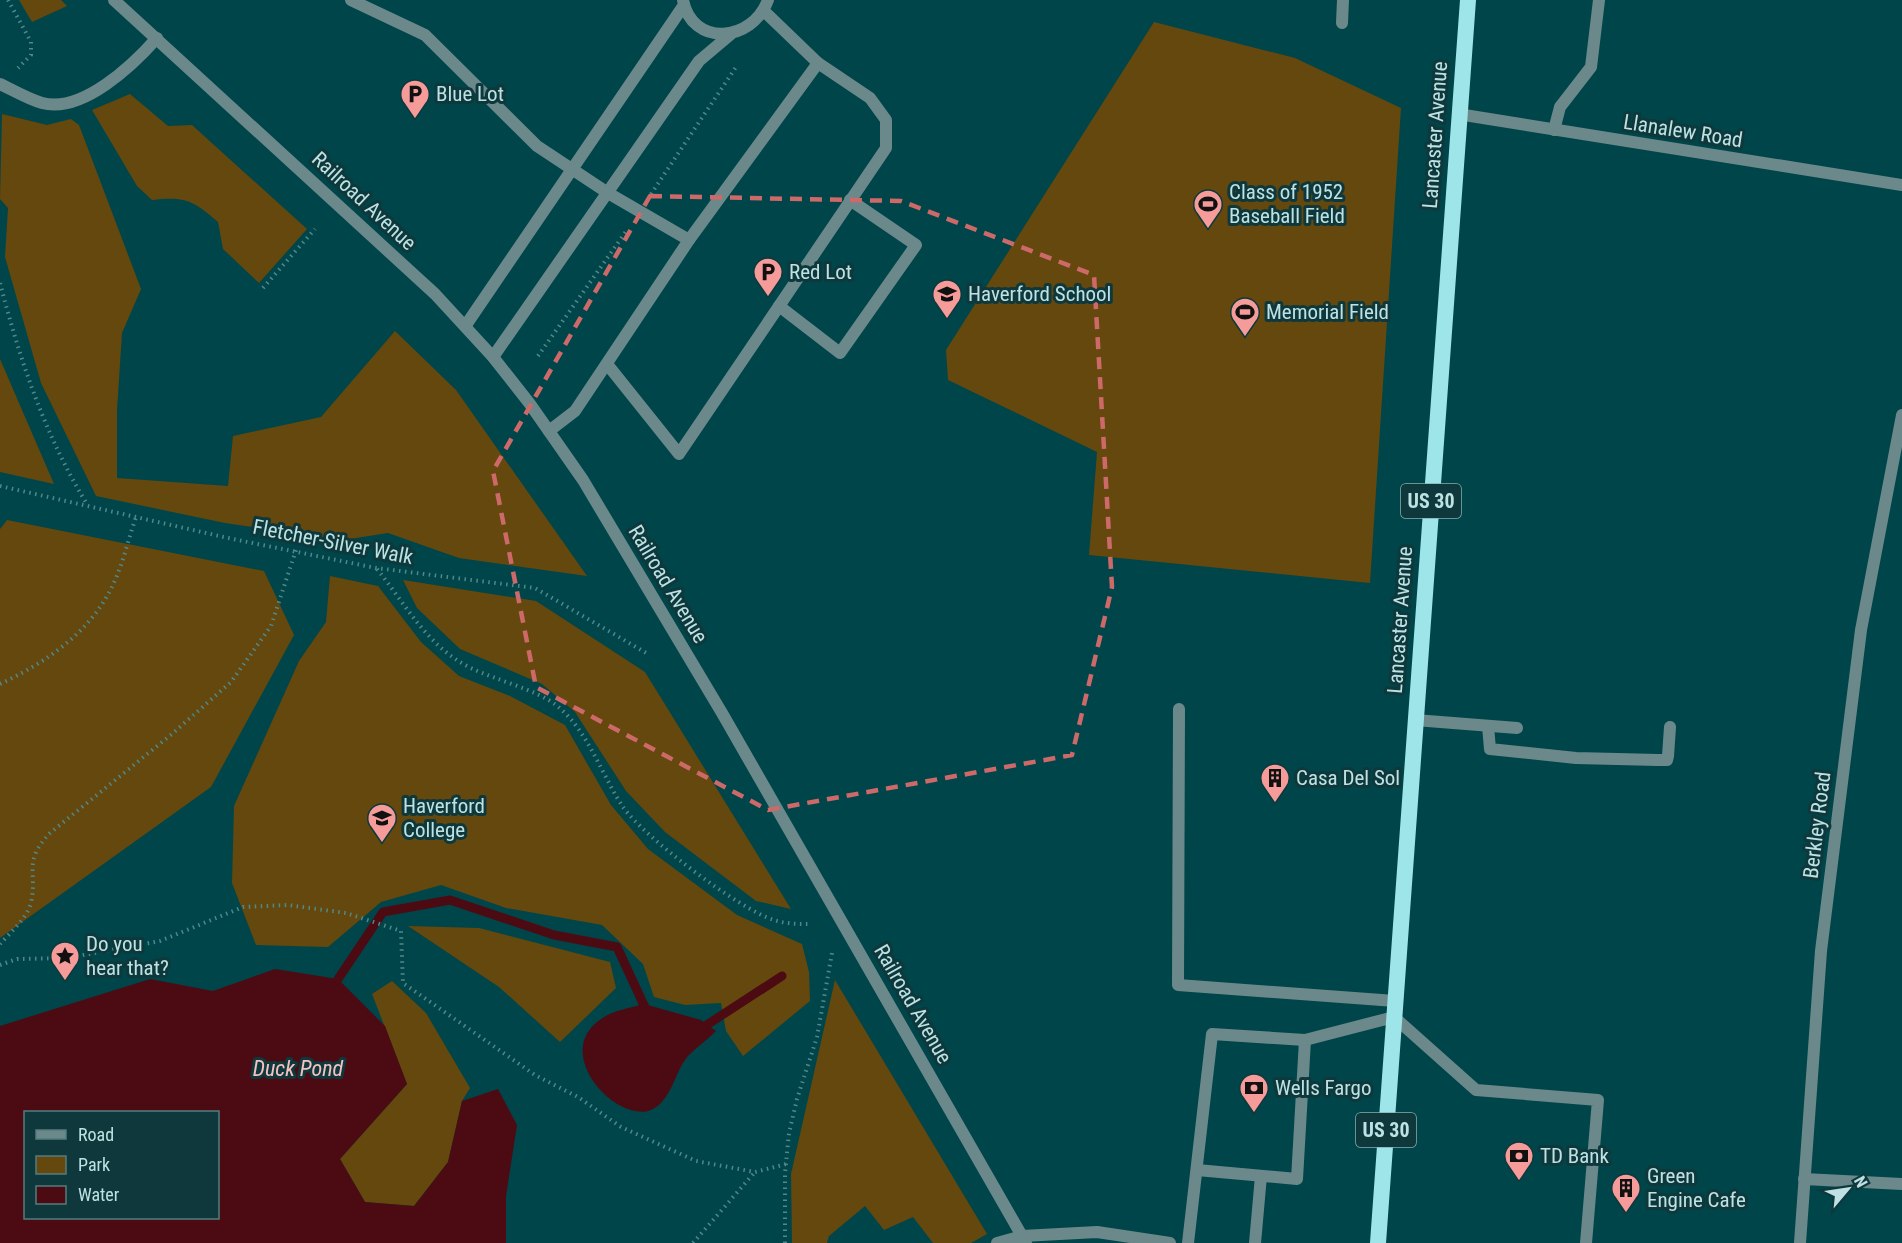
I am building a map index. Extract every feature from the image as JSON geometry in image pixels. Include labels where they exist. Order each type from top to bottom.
[{"type":"highway","name":"Lancaster Avenue","points":[[1378,1243],[1468,0]]},
{"type":"street","name":"Railroad Avenue","points":[[114,0],[343,208],[466,326],[494,357],[549,431],[583,480],[734,733],[1024,1239]]},
{"type":"street","points":[[351,0],[367,3],[425,35],[537,146],[608,193],[689,240]]},
{"type":"street","points":[[1342,22],[1343,0]]},
{"type":"street","points":[[1554,130],[1560,107],[1592,67],[1599,0]]},
{"type":"street","points":[[607,364],[679,454],[886,148],[886,120],[870,98],[818,63],[766,6],[746,30],[731,34],[716,33],[702,28],[691,18],[683,2]]},
{"type":"street","points":[[466,326],[574,169],[683,2]]},
{"type":"street","points":[[494,357],[699,61],[731,34]]},
{"type":"street","points":[[0,84],[42,103],[58,105],[79,100],[121,73],[157,38]]},
{"type":"street","points":[[549,431],[575,411],[689,240],[818,63]]},
{"type":"street","name":"Llanalew Road","points":[[1458,114],[1902,186]]},
{"type":"street","points":[[779,306],[840,353],[916,245],[850,200]]},
{"type":"street","name":"Berkley Road","points":[[1800,1243],[1821,951],[1861,630],[1902,415]]},
{"type":"street","points":[[1179,709],[1178,985],[1394,1009],[1476,1090],[1598,1100],[1586,1243]]},
{"type":"street","points":[[1415,720],[1517,729]]},
{"type":"street","points":[[1488,726],[1490,749],[1576,758],[1658,760],[1667,760],[1670,727]]},
{"type":"street","points":[[1188,1243],[1212,1034],[1305,1040],[1394,1009]]},
{"type":"street","points":[[1197,1170],[1297,1179],[1305,1040]]},
{"type":"street","points":[[1255,1243],[1261,1176]]},
{"type":"street","points":[[1804,1179],[1902,1184]]},
{"type":"street","points":[[997,1243],[1097,1233],[1170,1243]]},
{"type":"path","points":[[8,0],[31,42],[32,55],[23,65],[8,73]]},
{"type":"path","points":[[263,288],[315,229]]},
{"type":"path","points":[[0,283],[19,352],[52,441],[87,504]]},
{"type":"path","name":"Fletcher-Silver Walk","points":[[0,486],[376,568],[536,588],[648,654]]},
{"type":"path","points":[[0,684],[37,665],[90,623],[117,577],[136,517]]},
{"type":"path","points":[[0,944],[21,921],[31,904],[31,864],[36,847],[231,682],[272,626],[296,550]]},
{"type":"path","points":[[376,568],[419,626],[443,652],[471,669],[555,704],[573,722],[636,824],[656,842],[740,903],[772,920],[810,924]]},
{"type":"path","points":[[0,965],[17,959],[67,958],[160,941],[243,907],[288,904],[346,913],[401,931],[403,983],[535,1075],[578,1097],[621,1127],[696,1161],[755,1172],[786,1164]]},
{"type":"path","points":[[785,1243],[786,1164],[797,1099],[818,1037],[832,953]]},
{"type":"path","points":[[693,1243],[755,1172]]},
{"type":"highlighted area","points":[[650,196],[901,201],[1094,275],[1112,587],[1072,755],[768,810],[536,687],[493,471]]},
{"type":"green space","points":[[19,0],[61,0],[67,6],[32,22]]},
{"type":"green space","name":"Memorial Field","points":[[1154,22],[1295,58],[1401,108],[1370,583],[1089,555],[1097,452],[948,380],[946,350]]},
{"type":"green space","points":[[130,94],[168,126],[192,125],[307,229],[259,283],[223,249],[218,222],[195,204],[181,199],[152,200],[137,186],[92,110]]},
{"type":"green space","points":[[2,114],[47,125],[71,119],[79,125],[141,289],[122,333],[117,410],[117,478],[228,486],[233,436],[321,417],[395,331],[456,390],[587,576],[459,558],[388,533],[343,540],[225,523],[96,496],[41,383],[5,257],[8,208],[0,199]]},
{"type":"green space","points":[[0,359],[54,484],[0,472]]},
{"type":"green space","points":[[7,520],[264,571],[294,635],[211,787],[0,938],[0,529]]},
{"type":"green space","points":[[330,576],[378,586],[421,642],[459,676],[510,696],[565,725],[611,805],[648,849],[737,915],[802,944],[809,972],[810,1001],[743,1056],[726,1031],[721,1003],[685,1005],[654,997],[643,964],[602,925],[506,908],[441,885],[381,902],[328,947],[256,945],[232,883],[234,806],[299,661],[326,622]]},
{"type":"green space","points":[[403,580],[536,601],[645,672],[791,909],[756,901],[665,832],[626,791],[575,712],[542,684],[460,649],[417,608]]},
{"type":"green space","points":[[408,926],[479,928],[610,962],[616,988],[560,1042],[499,987]]},
{"type":"green space","points":[[835,980],[987,1234],[971,1243],[933,1243],[913,1217],[884,1230],[865,1206],[829,1236],[827,1243],[792,1243],[791,1174]]},
{"type":"green space","points":[[392,981],[426,1013],[470,1088],[462,1101],[448,1162],[414,1206],[365,1202],[340,1159],[407,1084],[372,994]]},
{"type":"water","name":"Duck Pond","points":[[275,969],[338,979],[385,1026],[407,1084],[340,1159],[365,1202],[414,1206],[448,1162],[462,1101],[498,1089],[517,1125],[506,1196],[506,1243],[0,1243],[0,1026],[150,979],[213,991]]},
{"type":"water","points":[[644,1004],[701,1020],[716,1031],[688,1056],[665,1099],[653,1109],[639,1112],[608,1098],[595,1084],[586,1068],[583,1050],[587,1034],[601,1019],[616,1011]]},
{"type":"waterway","points":[[338,979],[383,912],[450,900],[554,935],[617,947],[648,1014]]},
{"type":"waterway","points":[[699,1030],[782,976]]},
{"type":"place","name":"Blue Lot","points":[[415,120]]},
{"type":"place","name":"Class of 1952 Baseball Field","points":[[1208,230]]},
{"type":"place","name":"Red Lot","points":[[768,298]]},
{"type":"place","name":"Haverford School","points":[[947,320]]},
{"type":"place","name":"Memorial Field","points":[[1245,338]]},
{"type":"place","name":"Casa Del Sol","points":[[1275,804]]},
{"type":"place","name":"Haverford College","points":[[382,844]]},
{"type":"place","name":"Do you hear that?","points":[[65,982]]},
{"type":"place","name":"Wells Fargo","points":[[1254,1114]]},
{"type":"place","name":"TD Bank","points":[[1519,1182]]},
{"type":"place","name":"Green Engine Cafe","points":[[1626,1214]]}]
